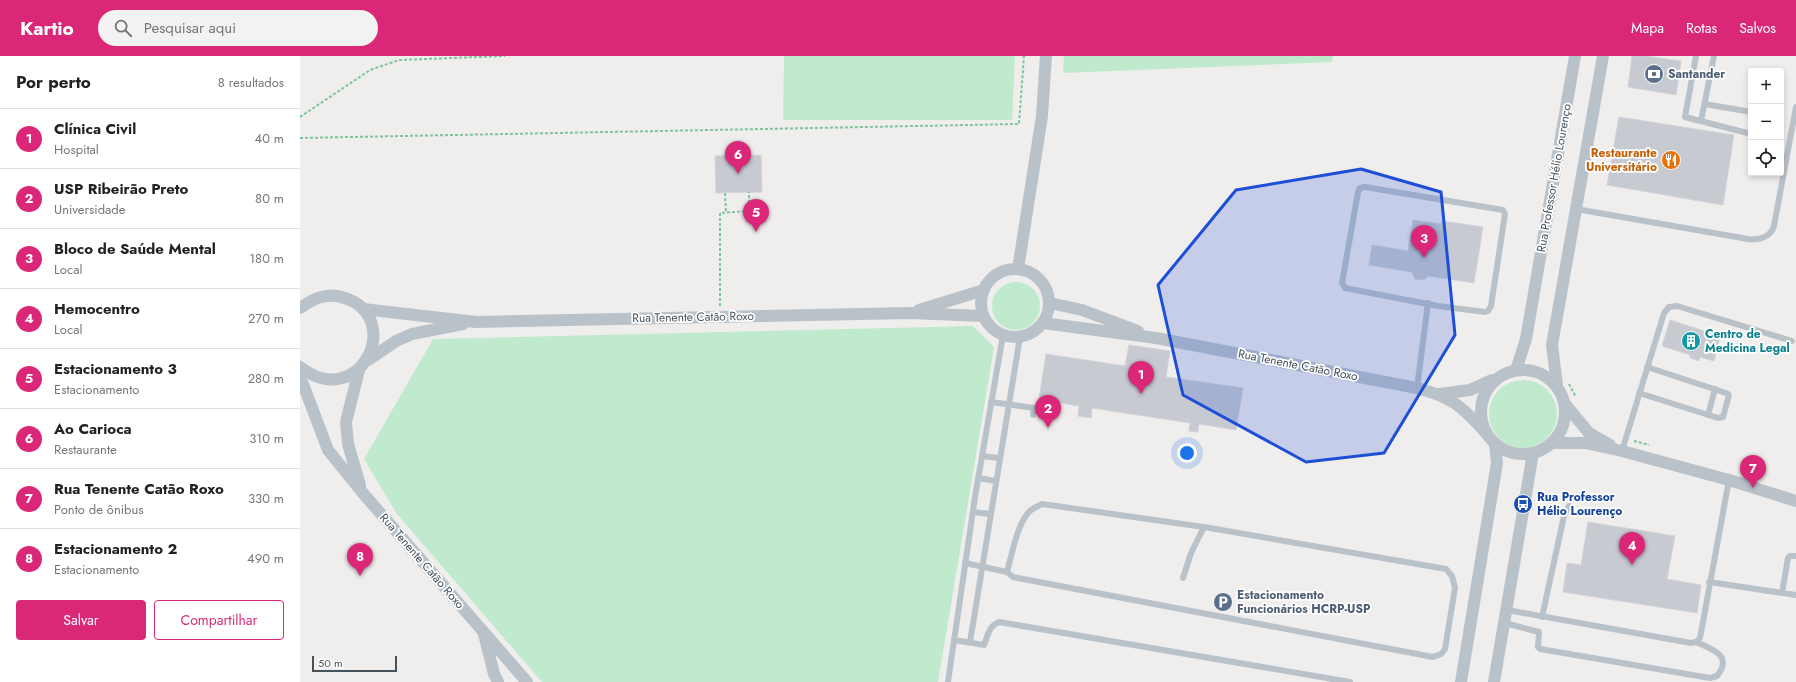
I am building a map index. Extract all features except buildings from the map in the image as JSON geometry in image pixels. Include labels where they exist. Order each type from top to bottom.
[{"type":"street","points":[[1018,269],[1042,116],[1046,56]]},
{"type":"street","name":"Rua Professor Hélio Lourenço","points":[[1516,370],[1526,339],[1575,56]]},
{"type":"street","points":[[1553,443],[1561,432],[1565,418],[1565,404],[1562,383],[1552,345],[1603,56]]},
{"type":"street","points":[[1018,269],[1030,272],[1041,280],[1047,290],[1050,303],[1048,314],[1043,324],[1029,335],[1020,337],[1003,335],[995,331],[983,316],[981,298],[989,281],[997,274],[1007,270],[1018,269]]},
{"type":"street","name":"Rua Tenente Catão Roxo","points":[[910,313],[984,290]]},
{"type":"street","points":[[300,308],[310,300],[324,296],[338,295],[351,300],[363,308],[370,320],[374,333],[373,347],[368,360],[359,370],[348,376],[335,380],[322,379],[310,374],[300,367]]},
{"type":"street","name":"Rua Tenente Catão Roxo","points":[[1050,303],[1082,310],[1156,338]]},
{"type":"street","name":"Rua Tenente Catão Roxo","points":[[363,308],[476,322],[910,313],[983,316]]},
{"type":"street","name":"Rua Tenente Catão Roxo","points":[[368,360],[391,344],[412,334],[476,322]]},
{"type":"street","name":"Rua Tenente Catão Roxo","points":[[1043,324],[1156,338],[1417,388],[1440,394],[1457,404],[1472,417],[1485,432]]},
{"type":"street","name":"Rua Tenente Catão Roxo","points":[[359,370],[346,422],[348,444],[362,492]]},
{"type":"street","points":[[1562,383],[1531,370],[1516,370],[1498,377],[1487,388],[1481,402],[1480,418],[1485,432],[1495,444],[1506,451],[1519,454],[1533,453],[1553,443],[1585,443],[1622,451],[1728,480],[1796,501]]},
{"type":"street","name":"Rua Tenente Catão Roxo","points":[[300,376],[328,450],[362,492],[527,682]]},
{"type":"street","name":"Rua Tenente Catão Roxo","points":[[1440,394],[1470,390],[1498,377]]},
{"type":"street","points":[[1565,404],[1589,433],[1622,451]]},
{"type":"street","points":[[1462,682],[1497,463],[1495,444]]},
{"type":"street","points":[[1494,682],[1533,453]]},
{"type":"street","name":"Rua Tenente Catão Roxo","points":[[482,629],[494,674],[498,682]]},
{"type":"lane","points":[[1696,56],[1685,116],[1686,118],[1748,133]]},
{"type":"lane","points":[[1701,121],[1714,56]]},
{"type":"lane","points":[[1705,104],[1748,111]]},
{"type":"lane","points":[[1576,209],[1748,239],[1763,238],[1770,233],[1774,226],[1796,107]]},
{"type":"lane","points":[[1360,188],[1503,210],[1505,214],[1491,306],[1488,311],[1485,312],[1428,303],[1345,288],[1343,286],[1342,283],[1358,192],[1360,188]]},
{"type":"lane","points":[[1417,388],[1428,303]]},
{"type":"lane","points":[[1622,451],[1664,313],[1669,307],[1677,306],[1792,341]]},
{"type":"lane","points":[[948,682],[972,512],[1003,335]]},
{"type":"lane","points":[[970,642],[1020,337]]},
{"type":"lane","points":[[1639,393],[1718,418],[1723,417],[1728,396],[1726,393],[1647,367]]},
{"type":"lane","points":[[1708,415],[1715,389]]},
{"type":"lane","points":[[991,402],[1034,408],[1033,415]]},
{"type":"lane","points":[[982,456],[1000,458]]},
{"type":"lane","points":[[978,478],[996,481]]},
{"type":"lane","points":[[1696,642],[1700,638],[1728,480]]},
{"type":"lane","points":[[965,563],[1007,572],[1013,577],[1432,657],[1441,654],[1445,649],[1455,588],[1452,576],[1446,569],[1204,527],[1042,504],[1031,510],[1025,517],[1016,540],[1007,572]]},
{"type":"lane","points":[[1542,616],[1564,516],[1569,506]]},
{"type":"lane","points":[[972,512],[990,514]]},
{"type":"lane","points":[[1184,578],[1191,553],[1204,527]]},
{"type":"lane","points":[[1782,593],[1788,558],[1790,556],[1796,556]]},
{"type":"lane","points":[[1709,582],[1796,595]]},
{"type":"lane","points":[[1505,623],[1539,632],[1538,647],[1540,649],[1710,678],[1717,676],[1723,661],[1718,652],[1696,642],[1691,643],[1507,610]]},
{"type":"lane","points":[[954,640],[984,645],[990,628],[999,622],[1350,682]]},
{"type":"path","points":[[300,117],[370,70],[399,60],[505,56]]},
{"type":"path","points":[[300,138],[1019,124],[1024,56]]},
{"type":"path","points":[[720,317],[720,213],[749,211],[749,192]]},
{"type":"path","points":[[725,193],[726,212]]},
{"type":"path","points":[[1562,383],[1578,401]]},
{"type":"path","points":[[1626,438],[1655,447]]},
{"type":"highlighted area","points":[[1361,169],[1441,192],[1455,335],[1384,453],[1306,462],[1183,395],[1158,285],[1236,190]]},
{"type":"green space","points":[[784,56],[1015,56],[1012,120],[783,120]]},
{"type":"green space","points":[[1064,56],[1333,56],[1332,62],[1063,73]]},
{"type":"green space","points":[[1011,282],[1021,282],[1033,289],[1040,301],[1040,311],[1033,323],[1021,330],[1011,330],[1003,326],[996,319],[992,311],[992,301],[996,293],[1003,286]]},
{"type":"green space","points":[[973,326],[994,347],[938,682],[542,682],[397,514],[364,459],[433,339]]},
{"type":"green space","points":[[1523,380],[1536,383],[1547,390],[1554,401],[1557,414],[1554,427],[1547,438],[1536,445],[1523,448],[1510,445],[1499,438],[1492,427],[1489,414],[1492,401],[1499,390],[1510,383]]},
{"type":"place","name":"Santander","points":[[1654,74]]},
{"type":"place","name":"Restaurante Universitário","points":[[1671,160]]},
{"type":"place","name":"Ao Carioca","points":[[738,174]]},
{"type":"place","name":"Estacionamento 3","points":[[756,232]]},
{"type":"place","name":"Bloco de Saúde Mental","points":[[1424,258]]},
{"type":"place","name":"Centro de Medicina Legal","points":[[1691,341]]},
{"type":"place","name":"Clínica Civil","points":[[1141,394]]},
{"type":"place","name":"USP Ribeirão Preto","points":[[1048,428]]},
{"type":"place","name":"Rua Tenente Catão Roxo","points":[[1753,488]]},
{"type":"place","name":"Rua Professor Hélio Lourenço","points":[[1523,504]]},
{"type":"place","name":"Hemocentro","points":[[1632,565]]},
{"type":"place","name":"Estacionamento 2","points":[[360,576]]},
{"type":"place","name":"Estacionamento Funcionários HCRP-USP","points":[[1223,602]]}]
